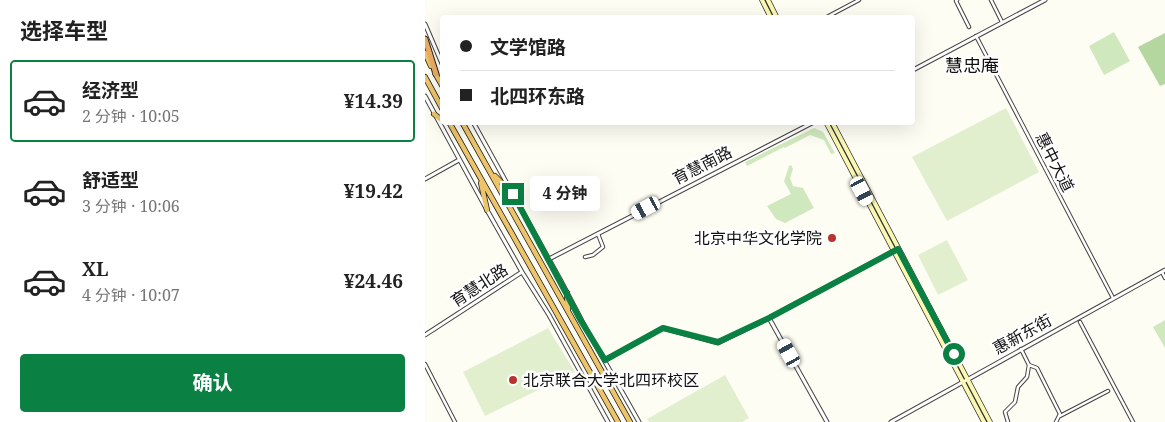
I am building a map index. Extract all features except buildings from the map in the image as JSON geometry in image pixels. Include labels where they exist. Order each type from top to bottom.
[{"type":"highway","points":[[425,39],[436,74]]},
{"type":"highway","points":[[425,53],[440,81]]},
{"type":"highway","points":[[425,76],[440,104]]},
{"type":"highway","points":[[434,114],[440,119]]},
{"type":"highway","points":[[446,125],[453,131]]},
{"type":"highway","points":[[450,125],[618,422]]},
{"type":"highway","points":[[464,125],[630,422]]},
{"type":"highway","points":[[490,171],[513,194]]},
{"type":"highway","points":[[479,176],[487,210]]},
{"type":"highway","points":[[567,293],[568,311]]},
{"type":"main road","points":[[762,0],[770,15]]},
{"type":"main road","points":[[768,0],[776,15]]},
{"type":"main road","points":[[828,125],[990,422]]},
{"type":"main road","points":[[834,125],[984,422]]},
{"type":"street","points":[[831,15],[859,0]]},
{"type":"street","points":[[956,0],[969,27]]},
{"type":"street","points":[[991,0],[1002,22]]},
{"type":"street","points":[[915,69],[1045,0]]},
{"type":"street","points":[[425,24],[440,59]]},
{"type":"street","name":"惠中大道","points":[[977,36],[1113,298]]},
{"type":"street","points":[[425,96],[487,210],[522,272],[549,314],[608,422]]},
{"type":"street","points":[[475,125],[639,422]]},
{"type":"street","name":"育慧南路","points":[[549,259],[808,125]]},
{"type":"street","points":[[425,179],[459,160]]},
{"type":"street","points":[[585,257],[593,255],[603,247],[603,242],[598,234]]},
{"type":"street","points":[[605,360],[663,328],[718,342],[769,318],[896,250]]},
{"type":"street","points":[[1163,271],[1165,278]]},
{"type":"street","name":"惠新东街","points":[[891,422],[1163,271]]},
{"type":"street","name":"育慧北路","points":[[425,335],[522,272]]},
{"type":"street","points":[[769,318],[827,422]]},
{"type":"street","points":[[1080,322],[1133,422]]},
{"type":"street","points":[[1008,422],[1005,412],[1015,402],[1018,387],[1027,377],[1029,365],[1021,349]]},
{"type":"street","points":[[425,364],[455,422]]},
{"type":"street","points":[[1029,365],[1037,368],[1061,416]]},
{"type":"street","points":[[1056,422],[1061,416],[1108,391]]},
{"type":"green space","points":[[1114,32],[1130,61],[1104,75],[1089,46]]},
{"type":"green space","points":[[1165,33],[1165,84],[1160,86],[1138,47]]},
{"type":"green space","points":[[1006,108],[1039,172],[947,221],[912,157]]},
{"type":"green space","points":[[814,128],[823,132],[835,153],[831,154],[824,140],[810,135],[747,166],[745,162]]},
{"type":"green space","points":[[791,165],[793,169],[790,178],[793,186],[803,188],[814,208],[785,223],[776,219],[767,206],[791,194],[784,181]]},
{"type":"green space","points":[[947,240],[968,280],[938,295],[918,255]]},
{"type":"green space","points":[[1165,320],[1165,348],[1153,327]]},
{"type":"green space","points":[[548,328],[575,372],[485,416],[463,372]]},
{"type":"green space","points":[[725,375],[749,418],[742,422],[649,422],[647,419]]},
{"type":"place","name":"北京中华文化学院","points":[[832,238]]},
{"type":"place","name":"北京联合大学北四环校区","points":[[513,380]]},
{"type":"district","name":"慧忠庵","points":[[972,66]]},
{"type":"route","points":[[513,194],[581,321],[605,360],[663,328],[718,342],[769,318],[898,249],[954,354]]}]
